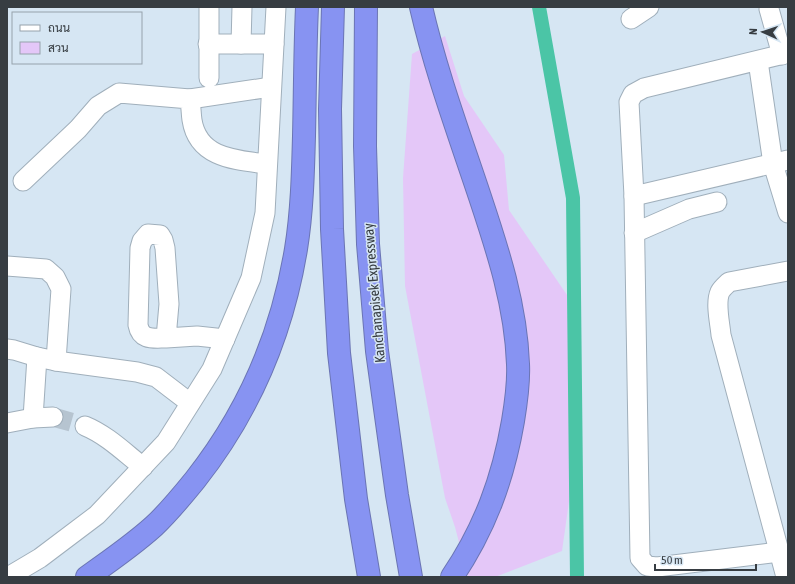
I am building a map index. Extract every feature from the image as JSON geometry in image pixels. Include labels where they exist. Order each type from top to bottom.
[{"type":"highway","points":[[87,577],[119,555],[154,526],[184,494],[208,464],[229,432],[264,365],[279,323],[288,290],[296,248],[303,178],[308,7]]},
{"type":"highway","points":[[332,7],[330,109],[332,229],[339,345],[356,499],[369,577]]},
{"type":"highway","name":"Kanchanapisek Expressway","points":[[366,7],[365,146],[368,244],[377,351],[397,495],[411,577]]},
{"type":"highway","points":[[421,7],[440,77],[503,270],[515,330],[518,365],[514,413],[509,447],[499,482],[484,521],[468,552],[452,577]]},
{"type":"street","points":[[209,7],[209,78]]},
{"type":"street","points":[[241,44],[242,7]]},
{"type":"street","points":[[8,577],[40,558],[98,515],[166,442],[212,368],[251,278],[265,213],[276,7]]},
{"type":"street","points":[[631,20],[649,7]]},
{"type":"street","points":[[766,8],[785,54],[644,88],[634,94],[629,102],[634,196],[640,558],[647,566],[658,567],[779,552]]},
{"type":"street","points":[[208,44],[274,44]]},
{"type":"street","points":[[758,61],[780,162],[788,213]]},
{"type":"street","points":[[23,181],[78,129],[98,106],[119,93],[190,99],[271,87]]},
{"type":"street","points":[[190,99],[192,121],[198,138],[211,151],[225,158],[267,164]]},
{"type":"street","points":[[634,196],[780,162]]},
{"type":"street","points":[[634,232],[689,209],[717,202]]},
{"type":"street","points":[[166,338],[169,304],[165,248],[160,235],[148,234],[142,241],[140,248],[139,331],[143,335],[151,338],[166,338],[197,336],[224,339]]},
{"type":"street","points":[[7,266],[46,269],[55,277],[60,289],[56,361]]},
{"type":"street","points":[[786,577],[721,335],[718,311],[719,294],[722,288],[729,282],[788,271]]},
{"type":"street","points":[[7,349],[56,361],[137,372],[156,377],[190,403]]},
{"type":"street","points":[[34,418],[37,357]]},
{"type":"street","points":[[7,423],[34,418],[53,417]]},
{"type":"street","points":[[85,426],[95,430],[143,467]]},
{"type":"green space","points":[[445,36],[464,96],[504,155],[509,210],[567,295],[576,452],[562,551],[495,577],[468,577],[455,527],[445,498],[405,286],[403,178],[412,54]]},
{"type":"waterway","points":[[539,7],[573,198],[577,577]]},
{"type":"tunnel","points":[[53,417],[85,426]]}]
